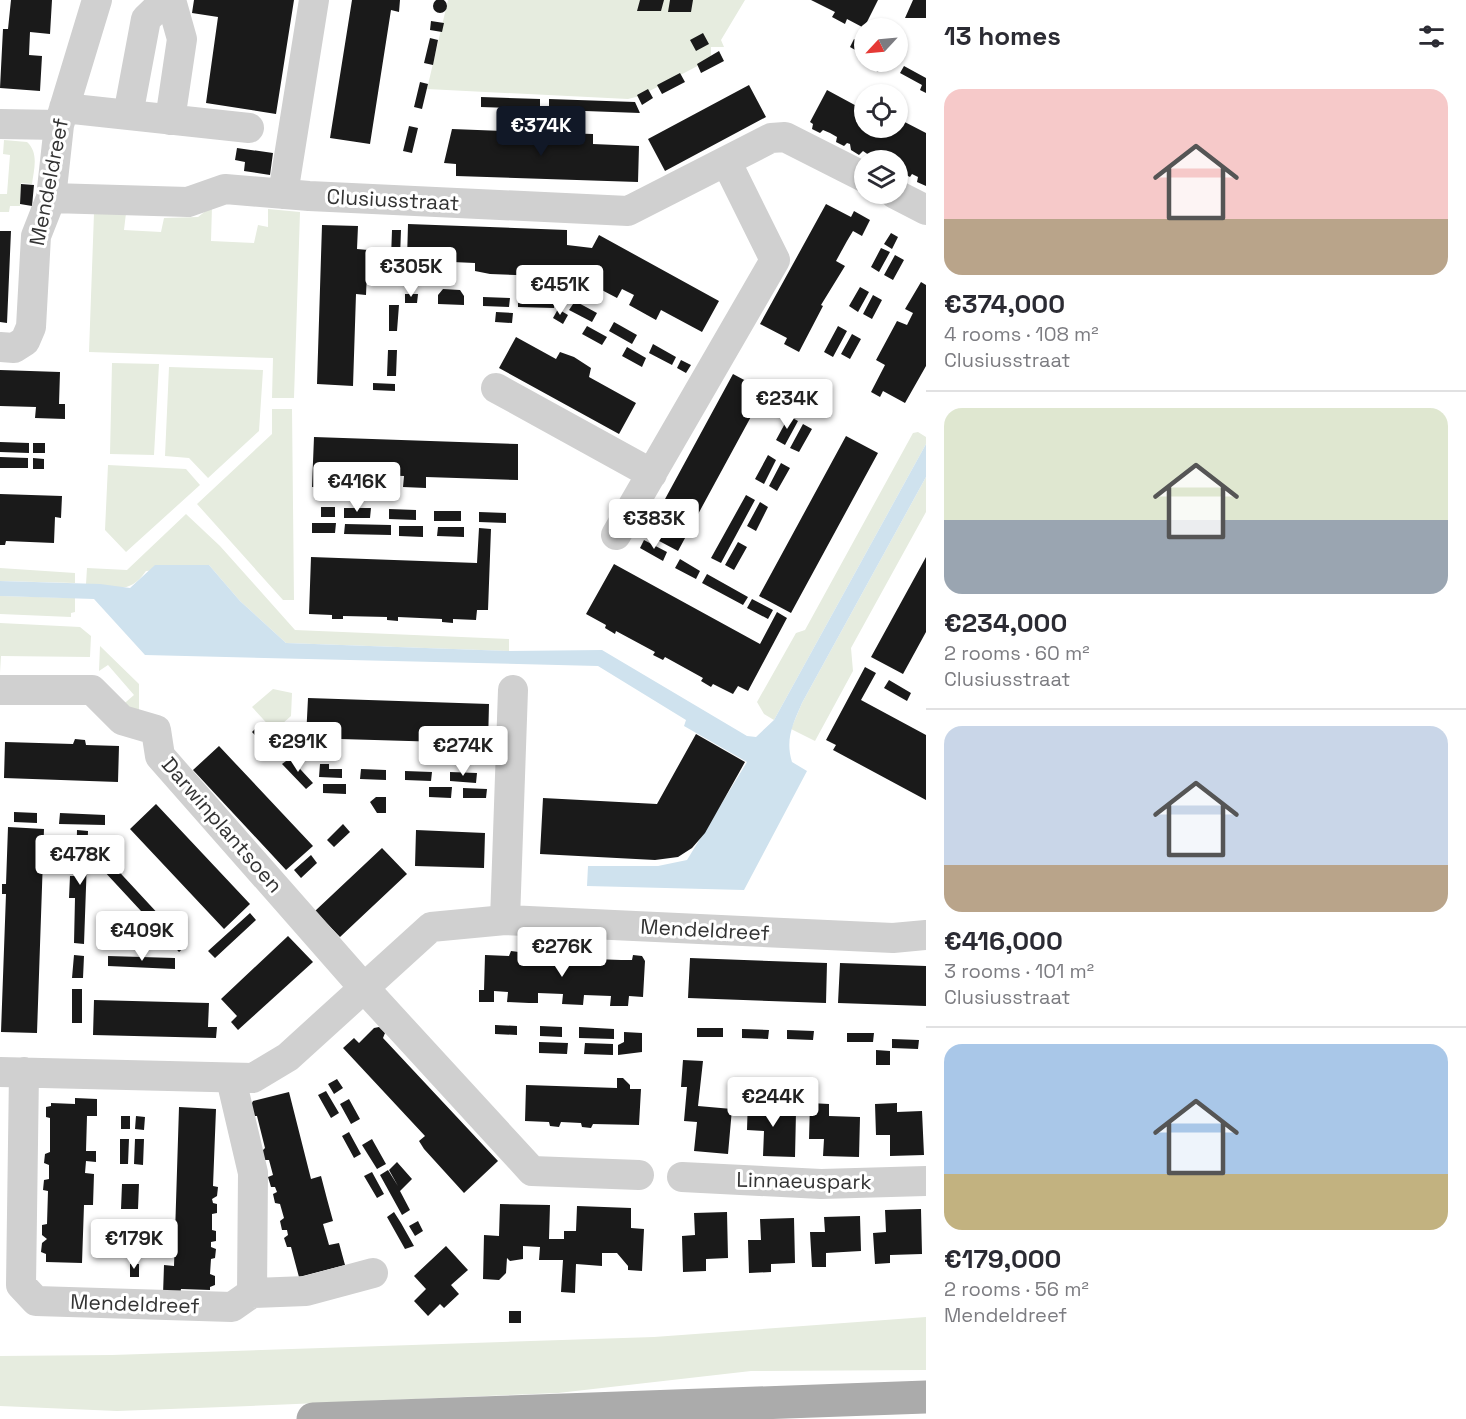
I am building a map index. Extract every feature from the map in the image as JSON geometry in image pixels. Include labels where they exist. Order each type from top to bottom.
[{"type":"main road","points":[[313,1419],[926,1397]]},
{"type":"street","name":"Mendeldreef","points":[[0,347],[14,348],[25,341],[31,327],[36,237],[51,198],[62,116],[97,0]]},
{"type":"street","points":[[128,115],[146,19],[169,0],[182,39],[170,120]]},
{"type":"street","points":[[283,194],[314,0]]},
{"type":"street","points":[[0,124],[62,116],[128,115],[249,128]]},
{"type":"street","name":"Clusiusstraat","points":[[51,198],[188,202],[225,189],[283,194],[628,211],[771,138],[785,137],[854,172]]},
{"type":"street","points":[[616,535],[775,260],[726,161]]},
{"type":"street","points":[[908,201],[926,210]]},
{"type":"street","points":[[496,388],[652,474]]},
{"type":"street","name":"Darwinplantsoen","points":[[0,690],[92,690],[122,720],[156,730],[160,756],[364,988]]},
{"type":"street","points":[[505,920],[513,690]]},
{"type":"street","name":"Mendeldreef","points":[[373,1273],[306,1291],[252,1293],[232,1307],[36,1301],[11,1285],[12,1072],[253,1078],[288,1057],[431,927],[505,920],[834,936],[893,938],[926,935]]},
{"type":"street","points":[[364,988],[532,1171],[639,1175]]},
{"type":"street","points":[[231,1079],[253,1173],[252,1293]]},
{"type":"street","name":"Linnaeuspark","points":[[682,1177],[821,1184],[926,1181]]},
{"type":"shaded area","points":[[448,0],[745,0],[721,40],[724,47],[711,47],[711,59],[640,96],[628,99],[427,89]]},
{"type":"shaded area","points":[[4,140],[27,142],[34,156],[32,184],[21,183],[20,206],[10,206],[9,212],[0,212],[0,194],[7,194],[10,155],[3,154]]},
{"type":"shaded area","points":[[212,206],[211,241],[254,243],[258,225],[268,227],[268,209],[300,212],[294,398],[272,398],[273,358],[89,352],[94,213],[126,213],[124,230],[161,232],[164,218],[198,217]]},
{"type":"shaded area","points":[[112,363],[159,364],[154,455],[110,454]]},
{"type":"shaded area","points":[[169,367],[263,370],[259,431],[208,478],[189,458],[165,456]]},
{"type":"shaded area","points":[[272,409],[292,409],[294,600],[283,600],[197,504],[272,434]]},
{"type":"shaded area","points":[[918,432],[926,437],[926,444],[774,720],[764,714],[757,702],[796,633],[805,630],[913,433]]},
{"type":"shaded area","points":[[108,465],[186,469],[200,485],[126,552],[105,530]]},
{"type":"shaded area","points":[[926,477],[926,512],[851,648],[853,671],[815,741],[791,729],[802,703]]},
{"type":"shaded area","points":[[186,514],[220,546],[295,630],[509,639],[509,651],[286,643],[240,601],[209,565],[146,571],[127,587],[86,584],[87,568],[127,570]]},
{"type":"shaded area","points":[[0,568],[75,573],[75,583],[0,581]]},
{"type":"shaded area","points":[[0,596],[75,598],[75,612],[71,613],[71,617],[0,614]]},
{"type":"shaded area","points":[[0,623],[80,627],[91,636],[90,657],[1,656],[0,673]]},
{"type":"shaded area","points":[[100,646],[139,684],[139,711],[119,708],[134,695],[108,665],[99,671]]},
{"type":"shaded area","points":[[273,689],[292,693],[291,716],[274,731],[252,707]]},
{"type":"shaded area","points":[[926,1317],[926,1370],[751,1371],[558,1393],[250,1406],[117,1411],[0,1406],[0,1356],[112,1355],[654,1337]]},
{"type":"water","points":[[926,444],[926,477],[802,703],[791,732],[789,746],[792,762],[807,771],[744,890],[587,886],[588,866],[658,866],[687,860],[747,762],[684,726],[686,720],[598,666],[145,655],[94,599],[0,596],[0,581],[100,584],[130,588],[155,565],[209,565],[240,601],[286,643],[509,651],[602,650],[747,736],[756,737],[774,720]]},
{"type":"building","points":[[437,-1],[443,-1],[447,6],[443,13],[437,13],[433,9],[433,3]]},
{"type":"building","points":[[11,0],[52,0],[50,34],[30,32],[29,55],[42,56],[40,91],[0,88],[3,29],[8,29]]},
{"type":"building","points":[[194,0],[294,0],[276,114],[206,103],[218,17],[192,13]]},
{"type":"building","points":[[352,0],[400,0],[399,12],[391,10],[370,144],[330,138]]},
{"type":"building","points":[[640,0],[664,0],[661,11],[637,11]]},
{"type":"building","points":[[670,0],[693,0],[691,12],[668,12]]},
{"type":"building","points":[[811,0],[878,0],[869,18],[854,18],[854,23],[847,19],[845,24],[832,17],[835,12]]},
{"type":"building","points":[[913,0],[926,0],[926,18],[905,18]]},
{"type":"building","points":[[431,21],[444,23],[442,32],[430,30]]},
{"type":"building","points":[[703,33],[709,44],[696,51],[690,40]]},
{"type":"building","points":[[430,38],[438,40],[433,65],[424,63]]},
{"type":"building","points":[[719,51],[724,61],[701,73],[697,64]]},
{"type":"building","points":[[908,68],[926,78],[926,93],[920,90],[922,85],[900,73],[908,72]]},
{"type":"building","points":[[680,73],[685,82],[662,94],[657,85]]},
{"type":"building","points":[[420,82],[428,84],[422,109],[414,107]]},
{"type":"building","points":[[749,85],[766,117],[665,171],[648,139]]},
{"type":"building","points":[[648,89],[653,98],[642,105],[637,95]]},
{"type":"building","points":[[827,90],[854,105],[854,138],[908,138],[908,124],[926,133],[926,186],[917,182],[918,177],[912,174],[908,176],[908,150],[854,150],[854,152],[851,150],[850,144],[847,143],[844,146],[836,142],[837,137],[830,133],[823,130],[820,133],[812,129],[813,124],[810,122]]},
{"type":"building","points":[[481,97],[540,99],[540,109],[481,107]]},
{"type":"building","points":[[549,99],[635,102],[640,113],[558,110],[549,108]]},
{"type":"building","points":[[409,126],[418,128],[412,153],[403,151]]},
{"type":"building","points":[[452,129],[503,131],[503,141],[526,142],[526,132],[593,134],[593,144],[639,146],[638,182],[456,176],[456,164],[444,163]]},
{"type":"building","points":[[237,148],[273,153],[270,175],[244,171],[245,162],[235,160]]},
{"type":"building","points":[[21,184],[34,185],[32,206],[20,204]]},
{"type":"building","points":[[826,204],[851,217],[854,211],[870,220],[862,236],[853,231],[836,261],[845,266],[821,305],[823,306],[799,352],[784,344],[787,338],[760,324]]},
{"type":"building","points":[[408,224],[567,230],[567,245],[592,248],[599,235],[719,301],[702,332],[661,310],[656,320],[629,305],[634,295],[622,289],[617,298],[596,287],[601,278],[581,267],[576,267],[575,277],[490,274],[475,271],[475,263],[407,260]]},
{"type":"building","points":[[322,225],[358,226],[357,249],[368,250],[366,295],[356,294],[353,386],[317,384]]},
{"type":"building","points":[[392,230],[401,230],[399,286],[390,286]]},
{"type":"building","points":[[0,231],[11,231],[7,323],[0,322]]},
{"type":"building","points":[[891,233],[898,237],[892,249],[884,244]]},
{"type":"building","points":[[881,248],[890,252],[879,272],[871,267]]},
{"type":"building","points":[[895,255],[904,260],[893,280],[884,275]]},
{"type":"building","points":[[921,282],[926,285],[926,366],[905,403],[883,391],[880,397],[871,392],[885,365],[876,360],[897,321],[907,325],[913,313],[905,309]]},
{"type":"building","points":[[860,287],[869,292],[858,312],[849,306]]},
{"type":"building","points":[[443,289],[460,290],[464,296],[464,305],[438,304],[438,295]]},
{"type":"building","points":[[405,294],[418,294],[417,303],[405,303]]},
{"type":"building","points":[[873,295],[882,300],[872,319],[863,314]]},
{"type":"building","points":[[483,297],[510,298],[509,307],[483,306]]},
{"type":"building","points":[[518,297],[554,298],[554,308],[518,307]]},
{"type":"building","points":[[575,301],[597,313],[592,322],[569,310]]},
{"type":"building","points":[[389,305],[399,305],[397,331],[389,331]]},
{"type":"building","points":[[558,309],[568,315],[563,324],[553,318]]},
{"type":"building","points":[[496,312],[513,313],[512,323],[495,322]]},
{"type":"building","points":[[614,322],[637,335],[632,344],[609,331]]},
{"type":"building","points":[[587,326],[607,337],[602,345],[582,334]]},
{"type":"building","points":[[838,326],[847,331],[833,357],[824,352]]},
{"type":"building","points":[[852,334],[861,339],[850,359],[841,354]]},
{"type":"building","points":[[516,337],[556,359],[560,352],[574,357],[591,368],[589,377],[636,403],[619,434],[499,368]]},
{"type":"building","points":[[653,344],[676,357],[672,365],[649,353]]},
{"type":"building","points":[[627,347],[646,358],[642,367],[622,356]]},
{"type":"building","points":[[388,350],[397,350],[396,376],[387,376]]},
{"type":"building","points":[[681,360],[691,365],[686,373],[677,368]]},
{"type":"building","points":[[0,370],[60,372],[59,404],[65,404],[65,419],[35,418],[36,407],[0,406]]},
{"type":"building","points":[[733,374],[765,391],[678,551],[646,534]]},
{"type":"building","points":[[373,383],[395,384],[395,391],[373,390]]},
{"type":"building","points":[[789,416],[798,421],[785,445],[776,440]]},
{"type":"building","points":[[803,424],[812,429],[799,452],[790,448]]},
{"type":"building","points":[[846,436],[878,453],[791,613],[759,596]]},
{"type":"building","points":[[314,437],[518,444],[518,480],[426,477],[426,488],[403,487],[404,476],[336,474],[336,488],[312,487]]},
{"type":"building","points":[[0,442],[29,443],[29,453],[0,452]]},
{"type":"building","points":[[33,443],[45,443],[45,453],[33,453]]},
{"type":"building","points":[[768,455],[776,460],[764,484],[755,479]]},
{"type":"building","points":[[0,457],[28,458],[28,468],[0,468]]},
{"type":"building","points":[[33,458],[44,459],[44,469],[33,469]]},
{"type":"building","points":[[781,463],[790,468],[777,491],[769,486]]},
{"type":"building","points":[[0,494],[62,496],[61,518],[55,517],[54,543],[6,541],[5,545],[0,545]]},
{"type":"building","points":[[746,495],[755,500],[721,563],[711,558]]},
{"type":"building","points":[[760,502],[768,507],[756,531],[747,526]]},
{"type":"building","points":[[321,507],[335,507],[335,517],[321,517]]},
{"type":"building","points":[[344,508],[371,508],[370,518],[344,518]]},
{"type":"building","points":[[389,509],[416,510],[416,520],[389,519]]},
{"type":"building","points":[[434,511],[461,511],[461,521],[434,521]]},
{"type":"building","points":[[479,512],[506,513],[506,523],[479,522]]},
{"type":"building","points":[[312,523],[336,523],[335,533],[312,533]]},
{"type":"building","points":[[345,524],[391,525],[391,535],[344,534]]},
{"type":"building","points":[[399,526],[423,526],[423,537],[399,536]]},
{"type":"building","points":[[438,527],[464,527],[464,537],[437,536]]},
{"type":"building","points":[[479,528],[491,529],[488,610],[477,610],[476,620],[453,619],[453,623],[442,622],[442,619],[398,617],[398,621],[387,620],[387,617],[343,616],[343,619],[332,619],[332,615],[309,614],[311,557],[477,563]]},
{"type":"building","points":[[644,540],[667,552],[663,561],[640,548]]},
{"type":"building","points":[[738,542],[747,547],[734,570],[725,565]]},
{"type":"building","points":[[926,557],[926,632],[903,674],[871,657]]},
{"type":"building","points":[[680,559],[700,571],[696,579],[675,568]]},
{"type":"building","points":[[614,564],[760,644],[777,612],[787,618],[748,691],[738,686],[733,694],[713,684],[711,687],[701,681],[703,678],[665,657],[663,660],[653,655],[655,652],[616,631],[615,634],[605,628],[606,625],[586,614]]},
{"type":"building","points":[[707,574],[748,597],[743,605],[702,583]]},
{"type":"building","points":[[752,599],[773,610],[768,619],[747,608]]},
{"type":"building","points":[[865,667],[876,673],[861,700],[926,735],[926,800],[833,750],[836,745],[826,740]]},
{"type":"building","points":[[889,680],[911,693],[907,701],[884,688]]},
{"type":"building","points":[[308,698],[489,704],[488,744],[465,743],[464,752],[442,751],[443,742],[306,738]]},
{"type":"building","points":[[259,725],[273,742],[267,748],[252,732]]},
{"type":"building","points":[[696,734],[745,762],[705,833],[692,848],[678,857],[655,860],[540,854],[543,798],[657,804]]},
{"type":"building","points":[[75,739],[85,740],[86,745],[119,746],[118,782],[4,778],[5,742],[73,744]]},
{"type":"building","points":[[219,746],[313,846],[286,870],[193,770]]},
{"type":"building","points":[[290,758],[313,783],[306,789],[282,764]]},
{"type":"building","points":[[320,764],[329,764],[329,769],[342,769],[342,778],[319,777]]},
{"type":"building","points":[[361,769],[386,770],[386,780],[360,779]]},
{"type":"building","points":[[405,771],[432,772],[431,781],[405,780]]},
{"type":"building","points":[[450,772],[477,773],[476,783],[450,781]]},
{"type":"building","points":[[323,784],[346,784],[346,794],[323,793]]},
{"type":"building","points":[[429,787],[452,787],[451,798],[429,797]]},
{"type":"building","points":[[463,788],[487,789],[486,798],[463,798]]},
{"type":"building","points":[[376,797],[386,797],[386,813],[377,813],[370,802]]},
{"type":"building","points":[[156,804],[250,904],[224,929],[130,829]]},
{"type":"building","points":[[14,812],[37,813],[37,823],[14,822]]},
{"type":"building","points":[[60,813],[105,815],[105,825],[59,824]]},
{"type":"building","points":[[343,824],[350,832],[334,847],[327,840]]},
{"type":"building","points":[[8,827],[44,829],[37,1033],[1,1032],[6,894],[2,894],[2,884],[6,884]]},
{"type":"building","points":[[77,830],[88,831],[84,944],[74,943],[75,898],[69,898],[70,876],[76,876]]},
{"type":"building","points":[[416,830],[485,833],[484,868],[415,866]]},
{"type":"building","points":[[382,848],[407,874],[340,937],[315,911]]},
{"type":"building","points":[[311,855],[317,863],[301,878],[294,870]]},
{"type":"building","points":[[111,863],[187,945],[179,952],[103,870]]},
{"type":"building","points":[[250,913],[256,920],[215,958],[208,951]]},
{"type":"building","points":[[288,936],[313,962],[238,1030],[231,1022],[237,1016],[221,999]]},
{"type":"building","points":[[511,951],[519,952],[521,956],[541,957],[543,953],[551,953],[553,957],[555,953],[564,953],[566,958],[632,960],[633,955],[642,956],[645,961],[643,997],[629,996],[628,1006],[610,1006],[611,996],[584,995],[583,1005],[562,1004],[563,994],[538,993],[538,1003],[529,1003],[507,1002],[508,992],[494,991],[494,1002],[479,1002],[479,990],[484,990],[485,955],[509,956]]},
{"type":"building","points":[[74,955],[84,956],[83,978],[72,978]]},
{"type":"building","points":[[108,956],[175,958],[175,969],[108,966]]},
{"type":"building","points":[[690,958],[827,963],[826,1003],[688,998]]},
{"type":"building","points":[[840,963],[926,966],[926,1006],[838,1003]]},
{"type":"building","points":[[72,989],[82,989],[82,1023],[72,1023]]},
{"type":"building","points":[[94,1000],[209,1003],[208,1027],[217,1027],[216,1038],[93,1035]]},
{"type":"building","points":[[495,1025],[517,1026],[517,1035],[495,1034]]},
{"type":"building","points":[[540,1026],[562,1027],[562,1037],[540,1036]]},
{"type":"building","points":[[379,1027],[385,1033],[383,1038],[498,1161],[464,1193],[424,1149],[419,1141],[425,1136],[343,1048],[354,1038],[359,1043],[374,1028]]},
{"type":"building","points":[[579,1027],[614,1029],[614,1039],[579,1038]]},
{"type":"building","points":[[697,1028],[723,1028],[723,1037],[697,1037]]},
{"type":"building","points":[[742,1029],[769,1030],[768,1039],[742,1038]]},
{"type":"building","points":[[787,1030],[814,1031],[813,1040],[787,1039]]},
{"type":"building","points":[[624,1032],[642,1033],[642,1052],[618,1055],[618,1045],[624,1042]]},
{"type":"building","points":[[847,1033],[874,1033],[873,1042],[847,1042]]},
{"type":"building","points":[[892,1039],[919,1040],[918,1049],[892,1048]]},
{"type":"building","points":[[539,1042],[568,1043],[567,1054],[539,1053]]},
{"type":"building","points":[[585,1043],[613,1044],[613,1055],[584,1054]]},
{"type":"building","points":[[876,1050],[890,1051],[890,1065],[876,1065]]},
{"type":"building","points":[[683,1060],[703,1061],[698,1106],[732,1109],[728,1154],[694,1151],[697,1122],[684,1121],[687,1087],[681,1087]]},
{"type":"building","points":[[617,1078],[623,1078],[630,1085],[630,1089],[641,1089],[639,1125],[593,1124],[591,1128],[582,1127],[581,1123],[561,1122],[559,1127],[550,1126],[549,1122],[525,1121],[526,1085],[617,1088]]},
{"type":"building","points":[[337,1079],[343,1088],[334,1094],[328,1084]]},
{"type":"building","points":[[326,1091],[339,1113],[331,1118],[318,1095]]},
{"type":"building","points":[[289,1092],[311,1179],[321,1176],[333,1221],[323,1224],[329,1245],[339,1243],[345,1265],[299,1277],[291,1247],[287,1247],[284,1238],[288,1235],[287,1230],[282,1230],[280,1221],[284,1218],[280,1204],[275,1203],[273,1194],[277,1192],[275,1187],[271,1187],[268,1177],[273,1175],[269,1160],[264,1160],[262,1151],[265,1148],[257,1116],[252,1116],[250,1107],[253,1101]]},
{"type":"building","points":[[748,1097],[769,1098],[769,1111],[796,1112],[795,1157],[763,1156],[764,1131],[747,1130]]},
{"type":"building","points":[[75,1098],[97,1099],[97,1116],[87,1116],[86,1151],[96,1151],[96,1162],[86,1161],[85,1173],[94,1174],[93,1205],[84,1205],[82,1263],[46,1262],[46,1254],[41,1252],[42,1243],[47,1239],[42,1235],[42,1225],[47,1224],[48,1191],[43,1190],[44,1180],[49,1179],[49,1165],[44,1163],[45,1154],[50,1152],[50,1118],[46,1117],[46,1107],[51,1106],[51,1103],[75,1104]]},
{"type":"building","points":[[349,1099],[360,1119],[351,1124],[340,1104]]},
{"type":"building","points":[[810,1103],[829,1104],[829,1116],[860,1117],[859,1157],[823,1156],[824,1139],[809,1139]]},
{"type":"building","points":[[897,1103],[897,1112],[922,1111],[924,1155],[890,1156],[890,1135],[876,1135],[875,1104]]},
{"type":"building","points":[[179,1107],[216,1109],[213,1186],[218,1187],[217,1196],[212,1199],[213,1203],[217,1204],[217,1213],[212,1214],[212,1230],[216,1231],[216,1241],[211,1242],[211,1247],[216,1249],[215,1258],[211,1259],[210,1274],[215,1276],[215,1285],[210,1287],[210,1290],[181,1289],[180,1296],[163,1295],[164,1265],[174,1266]]},
{"type":"building","points":[[121,1116],[130,1116],[130,1129],[121,1129]]},
{"type":"building","points":[[136,1116],[145,1117],[144,1130],[135,1129]]},
{"type":"building","points":[[349,1132],[361,1154],[354,1158],[342,1136]]},
{"type":"building","points":[[120,1139],[129,1139],[128,1164],[120,1164]]},
{"type":"building","points":[[135,1139],[144,1139],[143,1165],[134,1164]]},
{"type":"building","points":[[372,1139],[386,1164],[377,1169],[362,1145]]},
{"type":"building","points":[[397,1162],[412,1179],[400,1191],[410,1210],[402,1215],[380,1175],[388,1170],[398,1186],[389,1170]]},
{"type":"building","points":[[372,1172],[384,1194],[377,1198],[364,1176]]},
{"type":"building","points":[[122,1184],[139,1184],[138,1209],[121,1209]]},
{"type":"building","points":[[500,1204],[550,1205],[549,1239],[564,1239],[564,1231],[576,1231],[577,1206],[631,1208],[631,1228],[644,1229],[642,1271],[628,1270],[628,1266],[617,1253],[602,1253],[602,1266],[576,1264],[575,1293],[561,1292],[563,1260],[539,1260],[540,1247],[523,1246],[523,1259],[510,1261],[507,1258],[506,1273],[499,1280],[483,1279],[484,1235],[499,1236]]},
{"type":"building","points":[[921,1209],[922,1254],[890,1255],[890,1263],[875,1264],[873,1233],[886,1232],[885,1210]]},
{"type":"building","points":[[394,1212],[414,1246],[405,1249],[387,1217]]},
{"type":"building","points":[[727,1212],[728,1258],[706,1259],[706,1271],[683,1272],[682,1236],[695,1235],[694,1213]]},
{"type":"building","points":[[860,1216],[861,1251],[826,1253],[826,1267],[812,1267],[810,1232],[825,1232],[824,1217]]},
{"type":"building","points":[[794,1218],[795,1263],[771,1264],[771,1272],[749,1273],[748,1240],[761,1240],[760,1219]]},
{"type":"building","points":[[418,1221],[423,1231],[415,1236],[409,1226]]},
{"type":"building","points":[[110,1228],[126,1229],[125,1254],[117,1254],[117,1242],[110,1241]]},
{"type":"building","points":[[132,1229],[141,1229],[140,1255],[131,1254]]},
{"type":"building","points":[[446,1246],[468,1270],[451,1285],[459,1294],[444,1308],[440,1304],[428,1316],[414,1301],[426,1289],[414,1276]]},
{"type":"building","points":[[130,1264],[139,1264],[139,1277],[130,1277]]},
{"type":"building","points":[[509,1311],[521,1311],[521,1323],[509,1323]]}]
